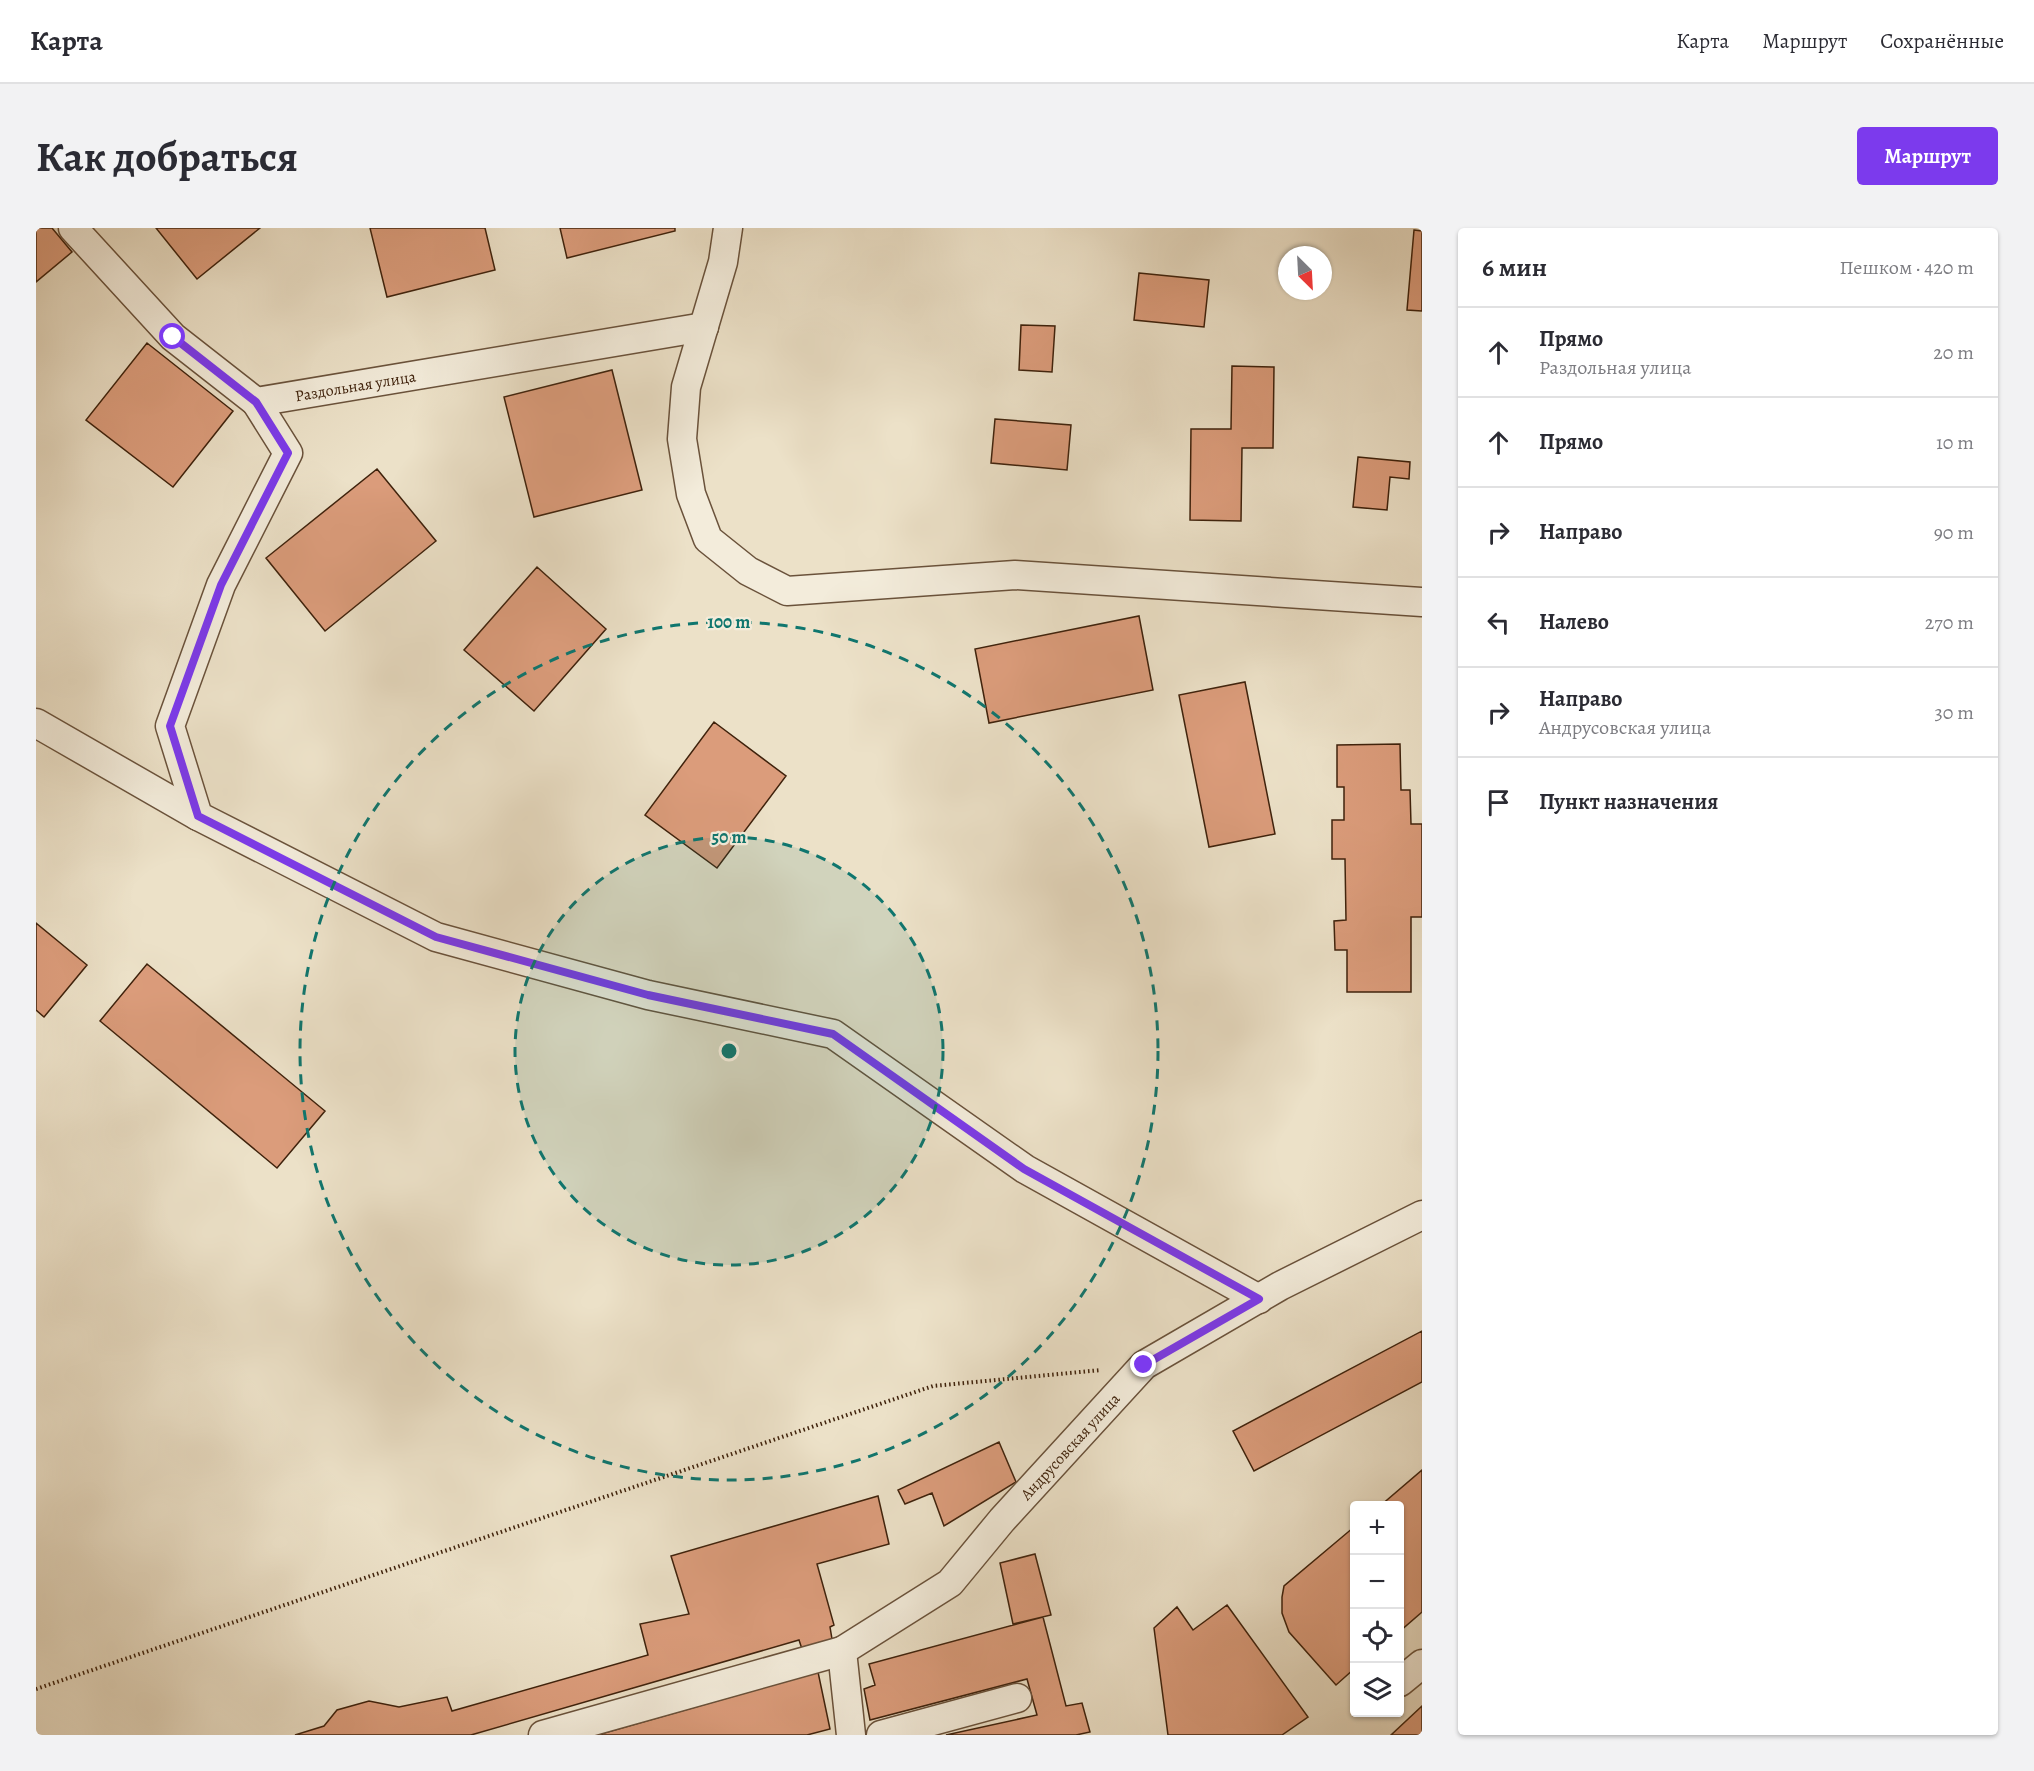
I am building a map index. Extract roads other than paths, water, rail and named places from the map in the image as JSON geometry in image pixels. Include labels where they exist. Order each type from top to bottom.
[{"type":"street","points":[[73,228],[173,337],[256,402],[288,453],[221,585],[170,726],[198,816]]},
{"type":"street","points":[[728,228],[723,262],[686,387],[682,440],[691,494],[708,539],[748,571],[787,591],[1015,575],[1422,602]]},
{"type":"street","name":"Раздольная улица","points":[[256,402],[704,327]]},
{"type":"street","points":[[36,723],[198,816],[436,937],[648,995],[833,1034],[1024,1169],[1259,1299]]},
{"type":"street","name":"Андрусовская улица","points":[[543,1735],[842,1651],[950,1583],[1002,1520],[1144,1365],[1259,1299],[1422,1215]]},
{"type":"street","points":[[842,1651],[851,1735]]},
{"type":"street","points":[[1404,1679],[1422,1664]]},
{"type":"street","points":[[881,1735],[1017,1698]]}]
